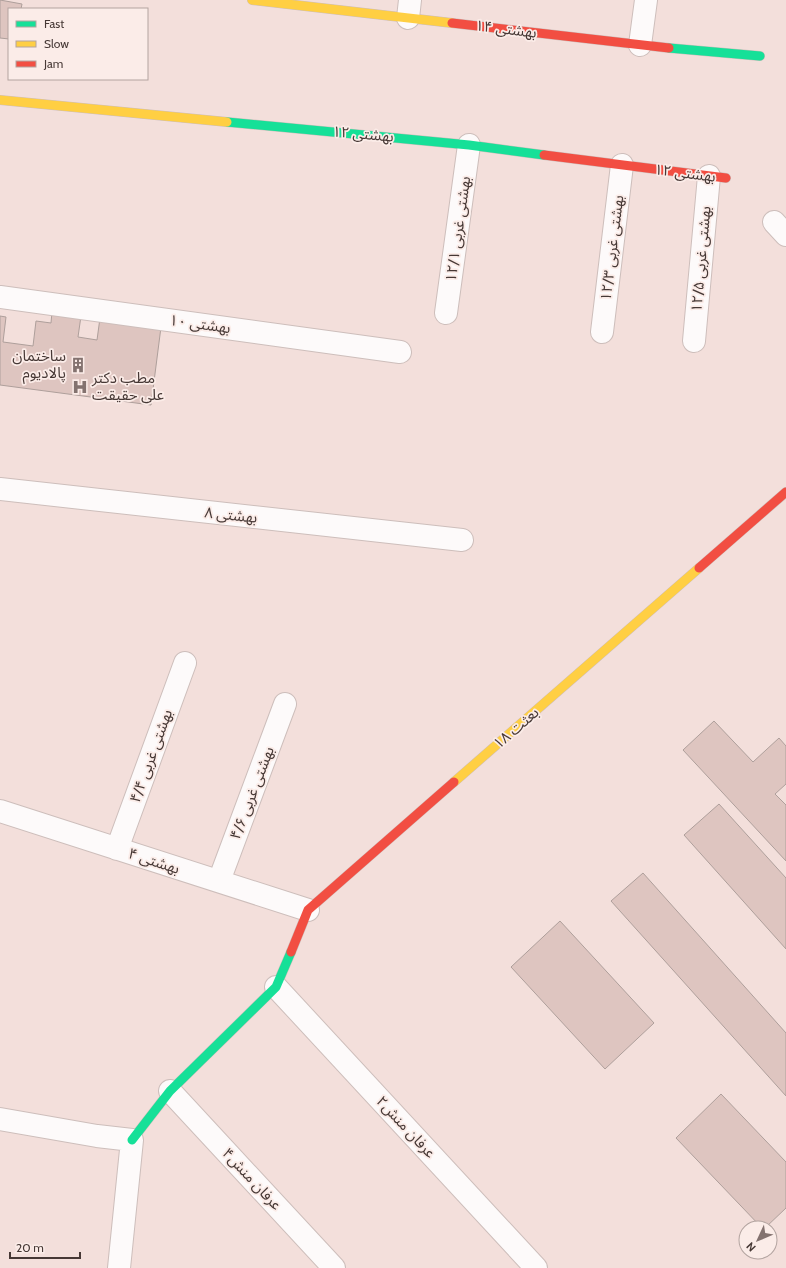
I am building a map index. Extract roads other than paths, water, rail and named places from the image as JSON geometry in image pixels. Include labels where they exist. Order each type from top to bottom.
[{"type":"street","name":"۱۴ بهشتی","points":[[252,0],[410,9],[640,45],[760,56]]},
{"type":"street","points":[[640,45],[646,0]]},
{"type":"street","name":"۱۲ بهشتی","points":[[0,100],[469,145],[717,177]]},
{"type":"street","name":"۱۲/۱ بهشتی غربی","points":[[446,313],[469,145]]},
{"type":"street","name":"۱۲/۳ بهشتی غربی","points":[[602,332],[622,165]]},
{"type":"street","name":"۱۲/۵ بهشتی غربی","points":[[694,341],[717,177]]},
{"type":"street","name":"۱۰ بهشتی","points":[[0,297],[400,352]]},
{"type":"street","name":"۸ بهشتی","points":[[0,489],[462,540]]},
{"type":"street","name":"بعثت ۱۸","points":[[276,987],[308,910],[786,492]]},
{"type":"street","name":"۴/۴ بهشتی غربی","points":[[117,849],[185,663]]},
{"type":"street","name":"۴/۶ بهشتی غربی","points":[[219,881],[286,704]]},
{"type":"street","name":"۴ بهشتی","points":[[0,811],[308,910]]},
{"type":"street","points":[[119,1268],[132,1140],[170,1091],[276,987]]},
{"type":"street","name":"عرفان منش۲","points":[[276,987],[536,1268]]},
{"type":"street","name":"عرفان منش۴","points":[[170,1091],[334,1268]]},
{"type":"street","points":[[0,1119],[97,1136],[132,1140]]},
{"type":"place","name":"ساختمان پالادیوم","points":[[78,365]]},
{"type":"place","name":"مطب دکتر علی حقیقت","points":[[80,387]]}]
